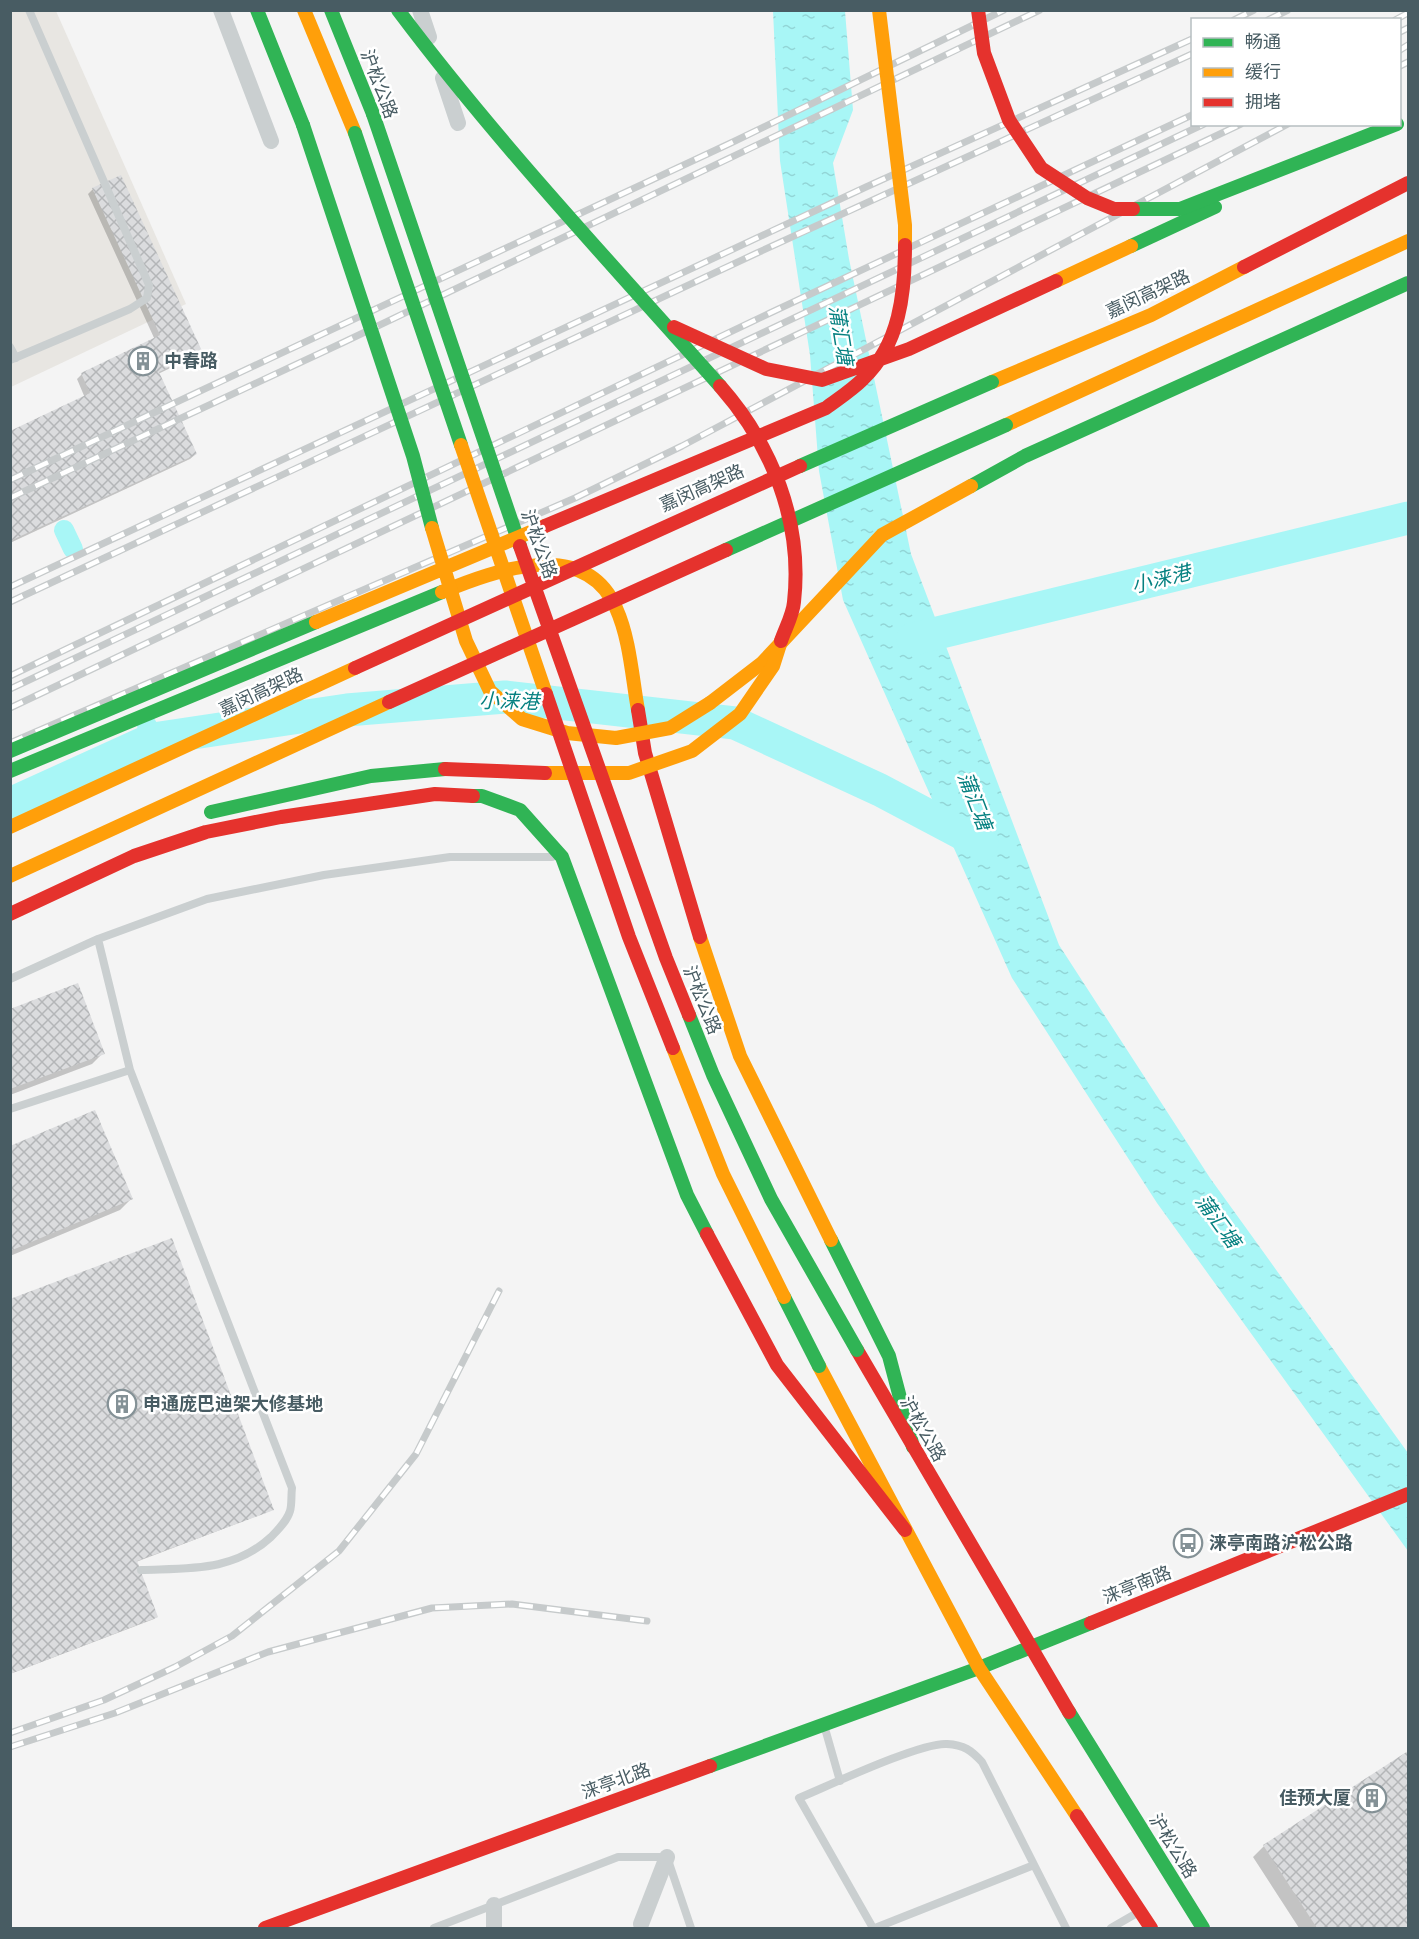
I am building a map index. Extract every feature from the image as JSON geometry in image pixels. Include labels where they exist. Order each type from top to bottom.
[{"type":"main road","points":[[257,10],[303,125],[413,456],[442,566],[466,641],[490,691],[522,719],[567,733],[616,738],[670,728],[710,703],[762,663],[882,535],[1025,456],[1408,283]]},
{"type":"main road","points":[[304,10],[355,133],[629,937],[723,1174],[819,1366],[979,1668],[1151,1929]]},
{"type":"main road","name":"沪松公路","points":[[331,10],[373,114],[472,411],[666,958],[713,1075],[771,1199],[856,1350],[972,1545],[1029,1648],[1203,1929]]},
{"type":"main road","points":[[197,817],[219,808],[371,776],[445,769],[565,774],[629,773],[692,751],[740,714],[773,666],[794,603],[794,539],[779,478],[739,408],[546,189],[435,59],[398,10]]},
{"type":"main road","points":[[10,751],[825,408],[864,379],[891,344],[905,284],[905,225],[879,10]]},
{"type":"main road","points":[[978,10],[984,53],[1009,120],[1041,168],[1087,198],[1114,209],[1180,209],[1393,126]]},
{"type":"main road","points":[[666,323],[766,369],[822,380],[909,349],[1394,126]]},
{"type":"main road","name":"嘉闵高架路","points":[[10,827],[789,468],[1151,315],[1408,183]]},
{"type":"main road","points":[[10,876],[564,621],[1170,352],[1408,241]]},
{"type":"main road","points":[[10,771],[68,745],[467,582],[516,567],[561,564],[598,580],[616,607],[626,643],[645,753],[719,999],[740,1056],[889,1356],[912,1447]]},
{"type":"main road","points":[[10,914],[134,856],[206,832],[281,817],[424,796],[482,796],[520,810],[562,857],[687,1195],[777,1365],[905,1530]]},
{"type":"main road","points":[[21,887],[95,853]]},
{"type":"main road","name":"涞亭南路","points":[[979,1668],[1408,1494]]},
{"type":"main road","name":"涞亭北路","points":[[265,1929],[979,1668]]},
{"type":"street","points":[[221,10],[271,141]]},
{"type":"street","points":[[420,10],[458,123]]},
{"type":"street","points":[[641,1927],[667,1857]]},
{"type":"street","points":[[494,1905],[494,1929]]},
{"type":"lane","points":[[10,347],[13,359],[130,309],[147,297],[149,285],[29,10]]},
{"type":"lane","points":[[10,979],[98,939],[207,899],[324,875],[450,857],[562,857]]},
{"type":"lane","points":[[98,939],[130,1070],[292,1488],[290,1511],[278,1529],[261,1546],[240,1559],[195,1569],[141,1570]]},
{"type":"lane","points":[[10,1109],[130,1070]]},
{"type":"lane","points":[[824,1724],[840,1781]]},
{"type":"lane","points":[[1034,1865],[874,1929],[799,1798],[922,1749],[945,1743],[969,1748],[982,1762],[1034,1865],[1066,1929]]},
{"type":"lane","points":[[434,1929],[618,1857],[667,1857],[691,1929]]},
{"type":"lane","points":[[1111,1929],[1140,1911]]},
{"type":"shaded area","points":[[10,11],[56,11],[186,304],[11,387]]},
{"type":"water","name":"蒲汇塘","points":[[773,11],[845,11],[853,110],[833,163],[849,259],[911,554],[1059,945],[1210,1178],[1408,1453],[1408,1551],[1157,1203],[1012,978],[843,600],[819,471],[810,355],[780,161]]},
{"type":"building","name":"中春路","points":[[121,175],[202,351],[159,372],[197,454],[10,541],[10,431],[90,393],[81,373],[160,335],[92,188]]},
{"type":"building","points":[[78,983],[105,1054],[10,1089],[10,1009]]},
{"type":"building","points":[[95,1110],[133,1199],[10,1251],[10,1146]]},
{"type":"building","name":"申通庞巴迪架大修基地","points":[[172,1238],[274,1510],[137,1561],[158,1617],[10,1674],[10,1299]]},
{"type":"building","name":"佳预大厦","points":[[1408,1751],[1408,1928],[1317,1928],[1263,1845]]},
{"type":"waterway","name":"小涞港","points":[[913,639],[1408,518]]},
{"type":"waterway","points":[[64,530],[73,549]]},
{"type":"waterway","name":"小涞港","points":[[10,804],[153,739],[347,710],[505,697],[735,723],[880,790],[982,844]]},
{"type":"waterway","points":[[147,726],[153,739]]},
{"type":"railway","points":[[10,480],[735,141],[1004,10]]},
{"type":"railway","points":[[10,498],[342,343],[1040,10]]},
{"type":"railway","points":[[1238,18],[1254,10]]},
{"type":"railway","points":[[1272,18],[1288,10]]},
{"type":"railway","points":[[1399,18],[1408,13]]},
{"type":"railway","points":[[1401,32],[1408,28]]},
{"type":"railway","points":[[10,587],[866,187],[1191,39]]},
{"type":"railway","points":[[1401,49],[1408,45]]},
{"type":"railway","points":[[10,602],[757,253],[1191,54]]},
{"type":"railway","points":[[1401,66],[1408,62]]},
{"type":"railway","points":[[10,676],[770,313],[1191,115]]},
{"type":"railway","points":[[10,689],[1200,126]]},
{"type":"railway","points":[[10,708],[1237,126]]},
{"type":"railway","points":[[10,743],[575,498],[682,446],[1284,126]]},
{"type":"railway","points":[[10,1733],[104,1700],[175,1667],[232,1636],[339,1551],[416,1454],[499,1291]]},
{"type":"railway","points":[[10,1747],[115,1713],[268,1652],[432,1608],[512,1604],[647,1621]]},
{"type":"traffic: fast","points":[[257,10],[303,125]]},
{"type":"traffic: fast","points":[[331,10],[373,114]]},
{"type":"traffic: fast","points":[[398,10],[515,155],[720,386]]},
{"type":"traffic: fast","points":[[373,114],[520,546]]},
{"type":"traffic: fast","points":[[303,125],[413,456],[432,528]]},
{"type":"traffic: fast","points":[[1133,209],[1180,209],[1392,126]]},
{"type":"traffic: fast","points":[[355,133],[461,445]]},
{"type":"traffic: fast","points":[[1131,246],[1215,207]]},
{"type":"traffic: fast","points":[[971,486],[1025,456],[1408,283]]},
{"type":"traffic: fast","points":[[800,466],[992,382]]},
{"type":"traffic: fast","points":[[726,550],[1006,425]]},
{"type":"traffic: fast","points":[[10,771],[442,592]]},
{"type":"traffic: fast","points":[[10,751],[316,622]]},
{"type":"traffic: fast","points":[[211,812],[371,776],[445,769]]},
{"type":"traffic: fast","points":[[473,796],[482,796],[520,810],[562,857],[687,1195],[707,1234]]},
{"type":"traffic: fast","points":[[689,1015],[713,1075],[771,1199],[857,1350]]},
{"type":"traffic: fast","points":[[831,1240],[889,1356],[913,1447]]},
{"type":"traffic: fast","points":[[784,1297],[819,1366]]},
{"type":"traffic: fast","points":[[710,1766],[979,1668],[1091,1623]]},
{"type":"traffic: fast","points":[[1069,1712],[1203,1928]]},
{"type":"traffic: slow","points":[[304,10],[355,133]]},
{"type":"traffic: slow","points":[[879,10],[905,225],[905,245]]},
{"type":"traffic: slow","points":[[1006,425],[1408,241]]},
{"type":"traffic: slow","points":[[1056,281],[1131,246]]},
{"type":"traffic: slow","points":[[992,382],[1151,315],[1244,267]]},
{"type":"traffic: slow","points":[[461,445],[546,694]]},
{"type":"traffic: slow","points":[[710,703],[762,663],[882,535],[971,486]]},
{"type":"traffic: slow","points":[[316,622],[545,526]]},
{"type":"traffic: slow","points":[[432,528],[466,641],[490,691],[522,719],[567,733],[616,738],[670,728],[710,703]]},
{"type":"traffic: slow","points":[[442,592],[488,575],[538,565],[562,566],[583,572],[602,586],[621,620],[628,645],[638,710]]},
{"type":"traffic: slow","points":[[545,773],[629,773],[692,751],[740,714],[773,666],[781,641]]},
{"type":"traffic: slow","points":[[10,827],[355,668]]},
{"type":"traffic: slow","points":[[10,876],[389,702]]},
{"type":"traffic: slow","points":[[700,937],[740,1056],[831,1240]]},
{"type":"traffic: slow","points":[[673,1048],[723,1174],[784,1297]]},
{"type":"traffic: slow","points":[[819,1366],[979,1668],[1077,1816]]},
{"type":"traffic: jam","points":[[978,10],[984,53],[1009,120],[1041,168],[1087,198],[1114,209],[1133,209]]},
{"type":"traffic: jam","points":[[1244,267],[1408,183]]},
{"type":"traffic: jam","points":[[545,526],[826,408],[850,391],[875,365],[893,334],[904,281],[905,245]]},
{"type":"traffic: jam","points":[[674,327],[766,369],[822,380],[909,349],[1056,281]]},
{"type":"traffic: jam","points":[[720,386],[755,433],[769,459],[788,514],[794,543],[796,572],[791,617],[781,641]]},
{"type":"traffic: jam","points":[[355,668],[800,466]]},
{"type":"traffic: jam","points":[[520,546],[666,958],[689,1015]]},
{"type":"traffic: jam","points":[[389,702],[726,550]]},
{"type":"traffic: jam","points":[[546,694],[629,937],[673,1048]]},
{"type":"traffic: jam","points":[[638,710],[645,753],[700,937]]},
{"type":"traffic: jam","points":[[445,769],[545,773]]},
{"type":"traffic: jam","points":[[10,914],[134,856],[206,832],[281,817],[435,794],[473,796]]},
{"type":"traffic: jam","points":[[707,1234],[777,1365],[905,1530]]},
{"type":"traffic: jam","points":[[857,1350],[1069,1712]]},
{"type":"traffic: jam","points":[[1091,1623],[1408,1494]]},
{"type":"traffic: jam","points":[[265,1928],[710,1766]]},
{"type":"traffic: jam","points":[[1077,1816],[1151,1928]]},
{"type":"place","name":"中春路","points":[[143,361]]},
{"type":"place","name":"申通庞巴迪架大修基地","points":[[122,1404]]},
{"type":"place","name":"涞亭南路沪松公路","points":[[1188,1543]]},
{"type":"place","name":"佳预大厦","points":[[1372,1798]]}]
